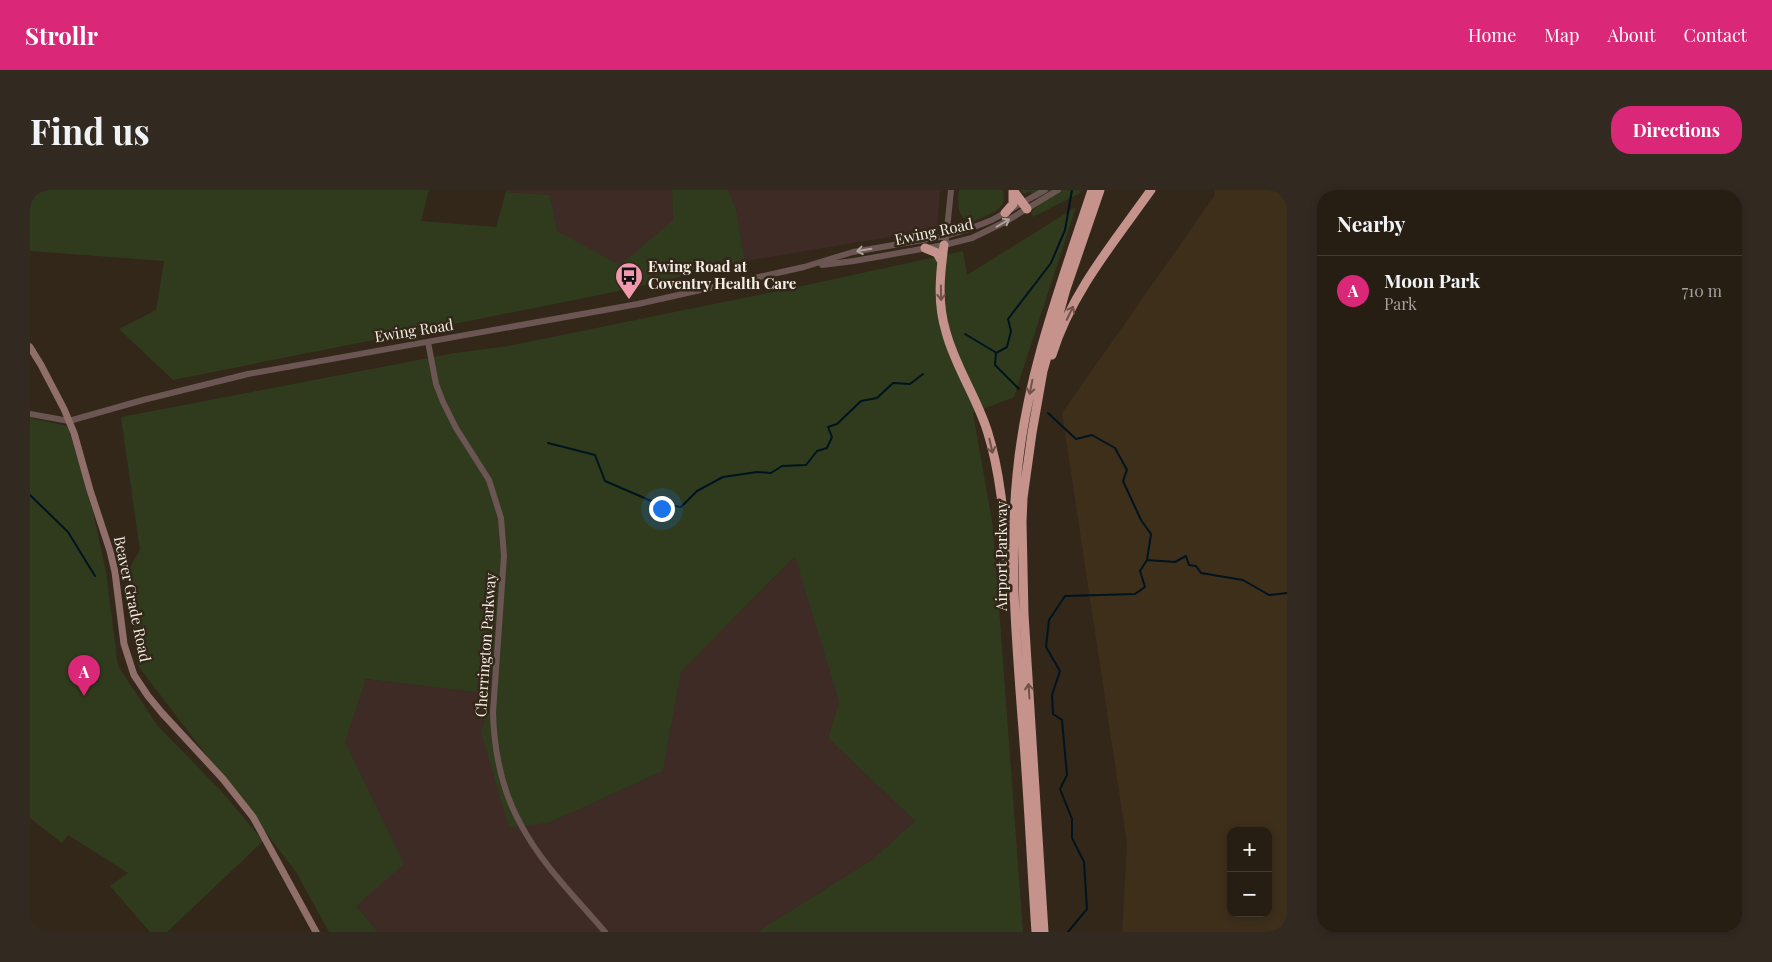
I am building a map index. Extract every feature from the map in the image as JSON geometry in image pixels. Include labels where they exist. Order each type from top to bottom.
[{"type":"highway","points":[[1013,190],[1025,206]]},
{"type":"highway","points":[[1005,213],[1013,204],[1013,190]]},
{"type":"highway","name":"Airport Parkway","points":[[1036,932],[1019,674],[1014,564],[1014,519],[1017,475],[1022,433],[1032,382],[1048,323],[1092,190]]},
{"type":"highway","name":"Airport Parkway","points":[[1044,932],[1024,614],[1022,522],[1026,474],[1036,408],[1051,340],[1100,190]]},
{"type":"highway","points":[[1036,408],[1055,347],[1076,300],[1096,266],[1151,190]]},
{"type":"highway","points":[[945,240],[940,293],[946,332],[952,350],[981,413],[996,469],[1019,674]]},
{"type":"highway","points":[[925,248],[937,253],[942,262]]},
{"type":"main road","name":"Beaver Grade Road","points":[[30,347],[69,421],[110,551],[115,572],[124,644],[134,675],[166,718],[223,779],[253,817],[316,932]]},
{"type":"street","points":[[945,240],[951,190]]},
{"type":"street","name":"Ewing Road","points":[[1036,200],[1045,190]]},
{"type":"street","name":"Ewing Road","points":[[30,414],[69,421],[143,400],[248,374],[377,349],[428,342],[638,304],[804,267],[853,252],[985,233],[1025,206],[1058,190]]},
{"type":"street","name":"Ewing Road","points":[[804,267],[854,261],[925,248],[1025,206]]},
{"type":"street","name":"Cherrington Parkway","points":[[428,342],[436,384],[443,402],[456,428],[489,480],[501,518],[504,556],[493,712],[494,734],[500,769],[514,809],[525,832],[551,868],[605,932]]},
{"type":"shaded area","points":[[507,190],[672,190],[673,220],[620,266],[557,231],[550,195],[506,192]]},
{"type":"shaded area","points":[[728,190],[940,190],[937,229],[745,261],[736,209]]},
{"type":"shaded area","points":[[1215,190],[1287,190],[1287,932],[1122,932],[1127,844],[1062,413],[1215,195]]},
{"type":"shaded area","points":[[796,555],[839,702],[828,738],[915,821],[873,859],[757,932],[378,932],[356,906],[345,742],[366,679],[494,694],[509,826],[549,823],[663,771],[681,672]]},
{"type":"green space","points":[[30,190],[429,190],[421,221],[496,227],[506,192],[550,195],[557,231],[620,265],[673,220],[672,190],[728,190],[736,209],[745,261],[629,289],[173,380],[119,329],[156,310],[164,261],[30,251]]},
{"type":"green space","points":[[959,190],[1003,190],[1003,203],[1001,207],[992,213],[975,221],[969,221],[964,219],[959,211]]},
{"type":"green space","points":[[1020,190],[1081,190],[1080,193],[1033,217],[1031,212],[1039,204],[1030,191],[1024,194]]},
{"type":"green space","points":[[1076,207],[1014,397],[973,413],[993,527],[1023,932],[757,932],[873,859],[915,821],[828,738],[839,702],[795,556],[681,672],[663,771],[549,823],[509,827],[481,732],[493,694],[366,679],[345,742],[404,864],[356,906],[378,932],[329,932],[296,872],[138,666],[126,574],[140,550],[121,417],[455,353],[508,346],[963,251],[967,275]]},
{"type":"green space","points":[[30,418],[68,426],[93,512],[106,572],[118,666],[157,725],[223,793],[263,841],[167,932],[150,932],[110,886],[128,873],[68,835],[62,843],[30,818]]},
{"type":"waterway","points":[[1019,389],[995,365],[996,353],[1007,347],[1011,331],[1008,319],[1051,263],[1065,230],[1072,190]]},
{"type":"waterway","points":[[965,334],[995,352]]},
{"type":"waterway","points":[[548,443],[595,455],[605,481],[656,503],[681,507],[697,491],[723,477],[757,472],[771,473],[782,466],[806,465],[817,451],[827,448],[832,437],[828,427],[837,424],[861,401],[877,398],[893,383],[910,384],[923,374]]},
{"type":"waterway","points":[[1048,413],[1076,439],[1092,435],[1115,448],[1127,470],[1123,481],[1141,520],[1151,534],[1147,560],[1140,571],[1145,587],[1135,594],[1065,596],[1049,620],[1046,647],[1060,671],[1052,695],[1053,714],[1062,720],[1067,775],[1060,789],[1072,819],[1072,838],[1084,862],[1087,909],[1068,932]]},
{"type":"waterway","points":[[30,495],[68,532],[95,576]]},
{"type":"waterway","points":[[1147,560],[1175,562],[1186,556],[1189,565],[1196,566],[1201,573],[1243,580],[1269,595],[1287,593]]},
{"type":"place","name":"Ewing Road at Coventry Health Care","points":[[629,300]]},
{"type":"place","name":"Moon Park","points":[[84,696]]}]
